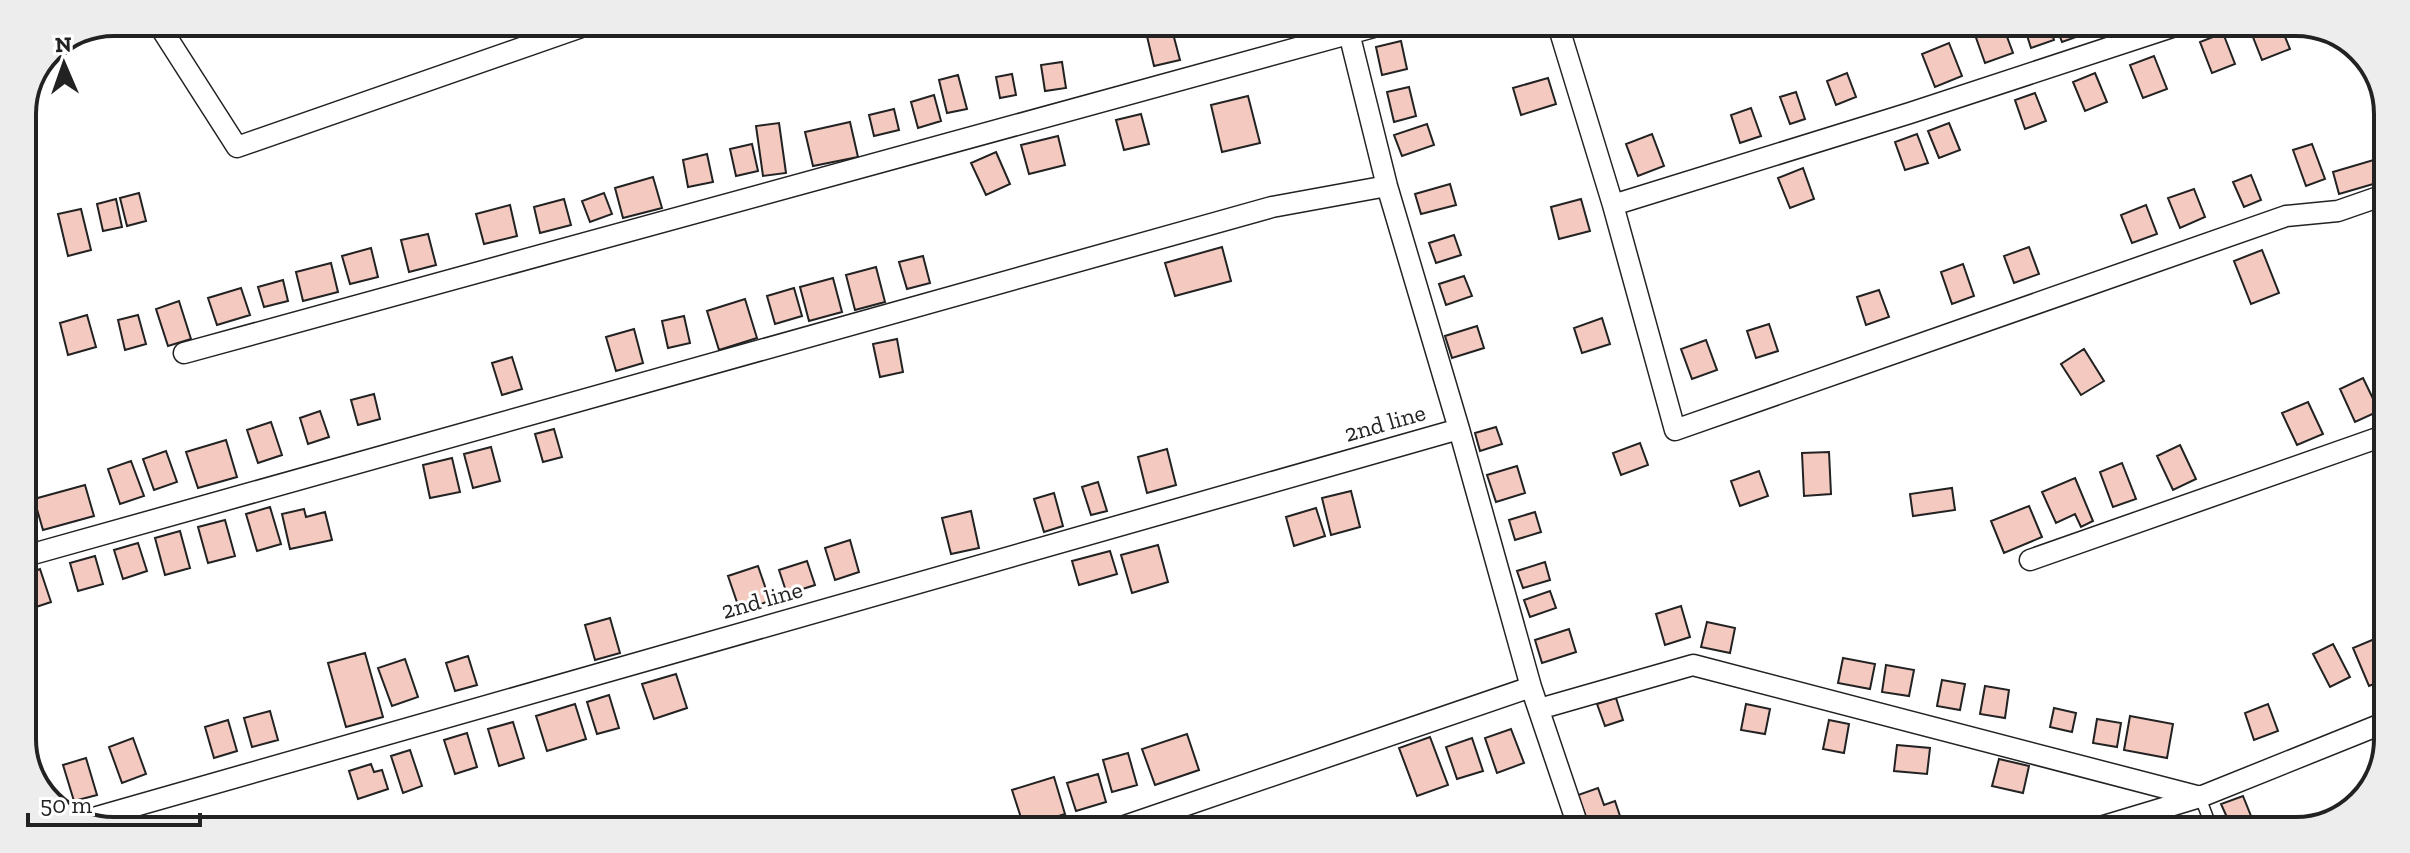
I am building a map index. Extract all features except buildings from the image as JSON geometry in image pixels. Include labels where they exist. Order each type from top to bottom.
[{"type":"street","points":[[166,36],[237,147],[556,36]]},
{"type":"street","points":[[184,353],[1326,36]]},
{"type":"street","points":[[1350,36],[1387,186],[1531,687],[1575,817]]},
{"type":"street","points":[[1561,36],[1613,205],[1675,430],[2286,216],[2338,211],[2374,199]]},
{"type":"street","points":[[1613,205],[2145,36]]},
{"type":"street","points":[[36,553],[1272,207],[1387,186]]},
{"type":"street","name":"2nd line","points":[[102,816],[1459,429]]},
{"type":"street","points":[[2030,560],[2374,439]]},
{"type":"street","points":[[1539,709],[1693,665],[2200,797]]},
{"type":"street","points":[[1151,817],[1531,687]]},
{"type":"street","points":[[2134,817],[2200,797],[2374,727]]},
{"type":"lane","points":[[2200,797],[2208,817]]}]
